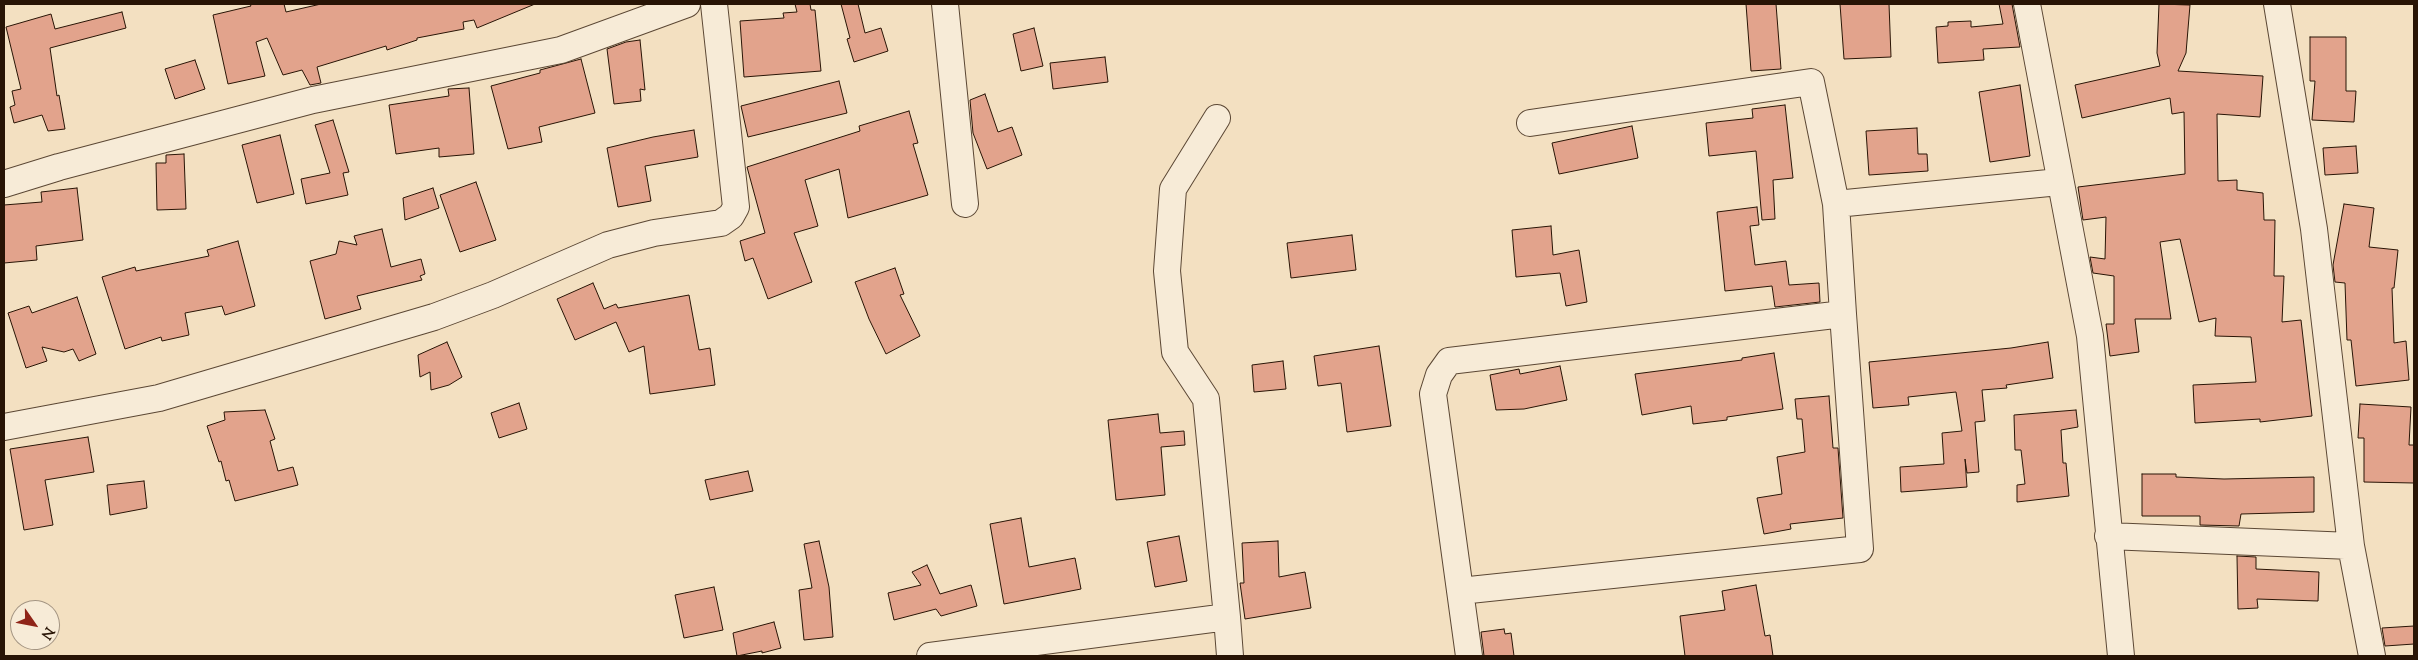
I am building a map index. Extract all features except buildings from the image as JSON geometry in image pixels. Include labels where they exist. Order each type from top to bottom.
[{"type":"street","points":[[4,184],[59,167],[313,100],[561,50],[687,4]]},
{"type":"street","points":[[4,428],[159,398],[434,317],[493,295],[608,245],[654,233],[721,223],[731,216],[736,207],[714,4]]},
{"type":"street","points":[[945,4],[965,204]]},
{"type":"street","points":[[2027,4],[2059,182],[2090,336],[2121,656]]},
{"type":"street","points":[[2277,4],[2314,229],[2351,546],[2372,656]]},
{"type":"street","points":[[1460,591],[1860,549],[1836,204],[1811,82],[1530,122]]},
{"type":"street","points":[[1217,118],[1172,189],[1167,271],[1175,352],[1206,399],[1230,656]]},
{"type":"street","points":[[1836,204],[2059,182]]},
{"type":"street","points":[[1469,656],[1433,394],[1439,376],[1449,362],[1843,314]]},
{"type":"street","points":[[2108,536],[2351,546]]},
{"type":"street","points":[[930,656],[1227,617]]}]
